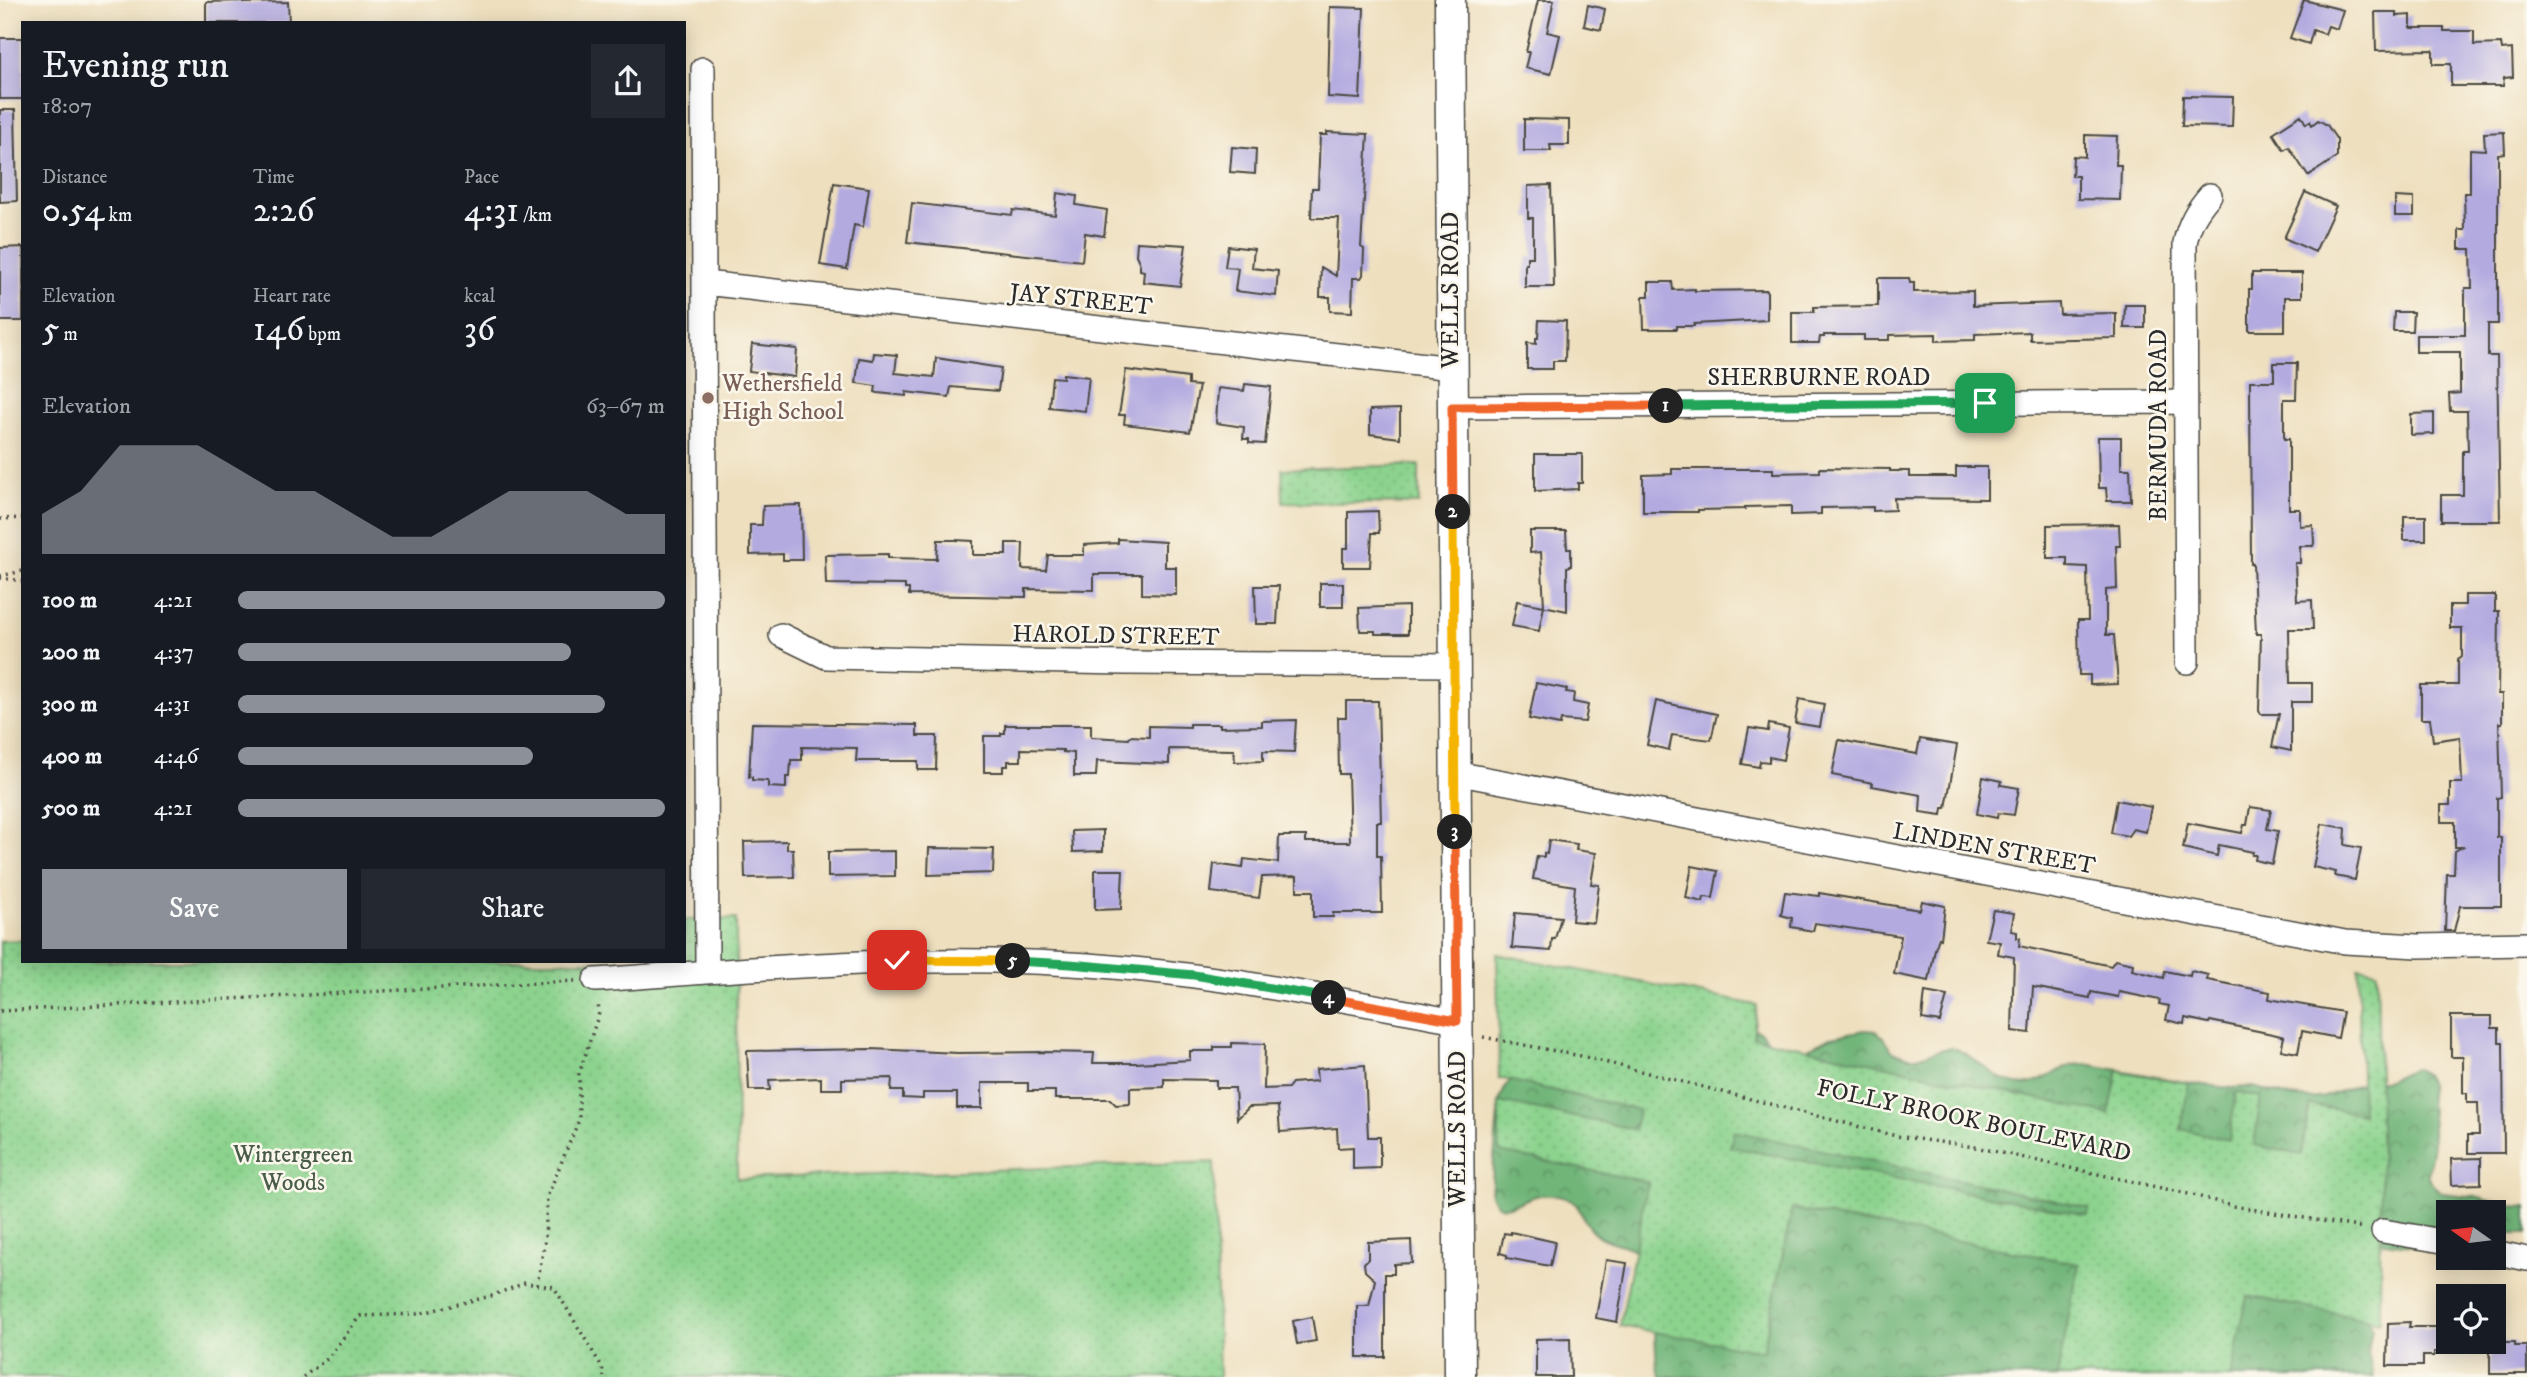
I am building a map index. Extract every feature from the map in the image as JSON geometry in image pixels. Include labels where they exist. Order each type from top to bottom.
[{"type":"main road","name":"WELLS ROAD","points":[[1450,0],[1460,1377]]},
{"type":"street","points":[[703,69],[707,972]]},
{"type":"street","name":"BERMUDA ROAD","points":[[2187,662],[2185,243],[2188,227],[2197,210],[2210,195]]},
{"type":"street","name":"JAY STREET","points":[[705,283],[1452,368]]},
{"type":"street","name":"SHERBURNE ROAD","points":[[1452,407],[2185,402]]},
{"type":"street","name":"HAROLD STREET","points":[[781,635],[826,657],[1124,663],[1454,665]]},
{"type":"street","name":"LINDEN STREET","points":[[1455,773],[2345,942],[2418,946],[2527,944]]},
{"type":"street","points":[[595,980],[897,960],[1070,964],[1194,975],[1457,1021]]},
{"type":"street","points":[[2383,1231],[2436,1240]]},
{"type":"street","points":[[2506,1255],[2527,1259]]},
{"type":"path","points":[[0,519],[21,518]]},
{"type":"path","points":[[0,577],[21,572]]},
{"type":"path","points":[[0,577],[21,581]]},
{"type":"path","points":[[0,1012],[595,980],[599,1013],[579,1074],[579,1120],[547,1197],[545,1240],[537,1285]]},
{"type":"path","name":"FOLLY BROOK BOULEVARD","points":[[1491,1038],[1581,1056],[1896,1136],[1975,1147],[2233,1206],[2383,1231]]},
{"type":"path","points":[[303,1377],[327,1359],[360,1316],[418,1314],[491,1296],[525,1283],[554,1287],[601,1367],[604,1377]]},
{"type":"green space","points":[[1419,465],[1419,504],[1283,502],[1282,469]]},
{"type":"green space","name":"Wintergreen Woods","points":[[736,919],[737,1179],[1214,1162],[1219,1377],[0,1377],[0,941],[21,940],[21,963],[686,963],[686,920]]},
{"type":"green space","points":[[1497,954],[1757,1005],[1753,1037],[2109,1114],[2118,1071],[2189,1083],[2181,1129],[2229,1140],[2236,1092],[2261,1097],[2254,1145],[2301,1155],[2310,1105],[2362,1114],[2358,967],[2377,971],[2381,1173],[2380,1322],[2247,1296],[2231,1377],[2057,1377],[2079,1264],[1792,1209],[1763,1351],[1620,1326],[1648,1182],[1499,1152],[1499,1102],[1634,1129],[1638,1110],[1499,1078]],"holes":[[[1734,1131],[2089,1208],[2088,1215],[1730,1147]]]},
{"type":"green space","points":[[1740,1022],[1761,1033],[1775,1048],[1798,1053],[1831,1037],[1864,1030],[1876,1031],[1893,1052],[1909,1057],[1951,1047],[1999,1077],[2019,1084],[2037,1082],[2062,1069],[2086,1064],[2196,1084],[2231,1088],[2253,1087],[2290,1097],[2311,1099],[2357,1085],[2389,1080],[2414,1068],[2425,1074],[2429,1084],[2433,1144],[2428,1175],[2431,1182],[2442,1193],[2486,1200],[2436,1200],[2436,1247],[2380,1242],[2243,1242],[2237,1254],[2250,1293],[2366,1306],[2372,1329],[2368,1352],[2373,1377],[1661,1377],[1657,1367],[1654,1321],[1637,1252],[1597,1235],[1585,1222],[1576,1205],[1564,1197],[1540,1195],[1505,1207],[1499,1206],[1491,1194],[1499,1102],[1506,1085],[1516,1077]]},
{"type":"green space","points":[[2506,1205],[2527,1207],[2527,1234],[2506,1234]]},
{"type":"building","points":[[1538,0],[1554,0],[1547,32],[1560,35],[1551,74],[1525,68]]},
{"type":"building","points":[[2304,0],[2343,10],[2337,29],[2328,26],[2325,34],[2313,30],[2309,44],[2290,38]]},
{"type":"building","points":[[206,2],[288,2],[289,21],[206,21]]},
{"type":"building","points":[[1588,5],[1605,9],[1601,30],[1584,26]]},
{"type":"building","points":[[1330,7],[1364,8],[1360,99],[1328,97]]},
{"type":"building","points":[[2375,12],[2397,12],[2397,16],[2411,15],[2411,28],[2474,31],[2474,45],[2501,44],[2502,50],[2512,49],[2513,77],[2504,78],[2503,86],[2451,86],[2451,64],[2433,64],[2433,50],[2376,51]]},
{"type":"building","points":[[0,38],[21,38],[21,99],[0,99]]},
{"type":"building","points":[[2183,96],[2233,97],[2232,127],[2182,126]]},
{"type":"building","points":[[0,110],[15,110],[17,201],[0,202]]},
{"type":"building","points":[[2301,115],[2306,124],[2310,121],[2312,125],[2318,120],[2327,125],[2337,140],[2337,157],[2308,176],[2289,147],[2284,150],[2273,133]]},
{"type":"building","points":[[1524,119],[1569,120],[1569,145],[1550,145],[1551,151],[1524,151]]},
{"type":"building","points":[[1327,132],[1368,134],[1361,247],[1364,249],[1363,275],[1361,278],[1353,278],[1352,312],[1330,311],[1330,297],[1320,297],[1321,267],[1336,276],[1339,218],[1311,218],[1312,188],[1318,188],[1320,135],[1327,135]]},
{"type":"building","points":[[2504,132],[2505,153],[2498,154],[2498,324],[2488,324],[2488,356],[2497,356],[2500,521],[2441,521],[2441,495],[2463,495],[2463,451],[2468,451],[2467,411],[2450,411],[2449,394],[2460,393],[2460,352],[2416,352],[2416,335],[2465,335],[2465,288],[2472,288],[2471,249],[2459,249],[2459,230],[2465,230],[2464,193],[2470,193],[2470,149],[2485,150],[2484,133]]},
{"type":"building","points":[[2085,135],[2117,136],[2116,165],[2121,165],[2120,200],[2078,199],[2078,176],[2072,176],[2073,156],[2085,157]]},
{"type":"building","points":[[1232,147],[1256,149],[1255,174],[1230,172]]},
{"type":"building","points":[[834,183],[869,188],[863,227],[854,225],[847,269],[820,265]]},
{"type":"building","points":[[1551,185],[1554,287],[1525,287],[1525,264],[1527,257],[1533,257],[1533,218],[1528,218],[1528,186]]},
{"type":"building","points":[[2305,192],[2336,206],[2315,252],[2284,238]]},
{"type":"building","points":[[1057,193],[1077,196],[1076,205],[1107,210],[1104,236],[1085,233],[1082,261],[907,242],[912,203],[1012,215],[1013,210],[1055,215]]},
{"type":"building","points":[[2395,197],[2414,198],[2414,216],[2395,216]]},
{"type":"building","points":[[1137,242],[1186,245],[1180,286],[1143,282],[1144,271],[1140,270],[1136,255]]},
{"type":"building","points":[[1228,246],[1254,249],[1252,268],[1278,271],[1276,296],[1235,291],[1238,268],[1225,267]]},
{"type":"building","points":[[21,247],[21,321],[0,321],[0,248]]},
{"type":"building","points":[[2252,273],[2302,273],[2302,297],[2285,297],[2285,331],[2249,331],[2249,289],[2252,289]]},
{"type":"building","points":[[1878,278],[1909,278],[1910,283],[1914,283],[1914,292],[1973,291],[1973,306],[2059,303],[2060,314],[2116,313],[2116,338],[2030,340],[2030,332],[1975,334],[1975,340],[1936,341],[1936,334],[1889,335],[1889,340],[1864,340],[1864,335],[1824,335],[1820,337],[1819,343],[1792,343],[1792,312],[1814,312],[1814,307],[1878,306]]},
{"type":"building","points":[[1649,282],[1672,282],[1673,290],[1767,290],[1767,320],[1694,324],[1677,326],[1677,329],[1644,329],[1643,296],[1649,296]]},
{"type":"building","points":[[2125,305],[2145,305],[2145,328],[2124,328]]},
{"type":"building","points":[[2394,312],[2413,312],[2412,331],[2393,331]]},
{"type":"building","points":[[1539,320],[1566,321],[1565,361],[1553,361],[1553,369],[1527,369],[1527,343],[1536,344]]},
{"type":"building","points":[[752,344],[797,349],[795,377],[749,371]]},
{"type":"building","points":[[874,353],[897,355],[895,373],[934,377],[936,358],[1001,368],[998,391],[951,387],[949,397],[906,392],[906,396],[878,393],[875,392],[876,386],[856,383],[859,358],[873,360]]},
{"type":"building","points":[[2274,363],[2297,363],[2296,399],[2284,399],[2284,439],[2289,439],[2289,509],[2300,509],[2300,526],[2313,525],[2314,543],[2313,546],[2300,546],[2300,563],[2295,563],[2297,601],[2312,600],[2313,629],[2289,629],[2290,683],[2312,683],[2312,702],[2291,702],[2291,751],[2272,747],[2279,714],[2261,714],[2259,711],[2261,634],[2256,634],[2251,564],[2250,381],[2274,381]]},
{"type":"building","points":[[1126,370],[1188,378],[1188,385],[1199,386],[1190,432],[1124,424],[1125,415],[1119,415]]},
{"type":"building","points":[[1063,374],[1089,377],[1085,411],[1049,407],[1052,377],[1063,378]]},
{"type":"building","points":[[1245,384],[1271,387],[1265,444],[1249,443],[1249,439],[1243,439],[1244,427],[1216,423],[1218,388],[1244,391]]},
{"type":"building","points":[[1400,409],[1400,438],[1370,434],[1370,410]]},
{"type":"building","points":[[2434,413],[2434,434],[2411,435],[2411,414]]},
{"type":"building","points":[[2098,437],[2121,437],[2121,469],[2130,469],[2131,501],[2107,501],[2106,488],[2099,488]]},
{"type":"building","points":[[1535,454],[1582,454],[1582,483],[1578,483],[1578,489],[1535,491]]},
{"type":"building","points":[[1956,467],[1987,467],[1987,499],[1894,498],[1895,510],[1873,511],[1873,507],[1821,508],[1821,514],[1791,515],[1791,506],[1698,512],[1643,512],[1643,475],[1672,474],[1672,469],[1773,469],[1773,473],[1820,472],[1820,468],[1890,469],[1910,471],[1910,477],[1956,477]]},
{"type":"building","points":[[801,505],[802,560],[783,560],[783,554],[750,555],[750,525],[762,525],[763,506]]},
{"type":"building","points":[[1378,511],[1379,533],[1372,533],[1370,567],[1343,567],[1343,548],[1348,548],[1348,512]]},
{"type":"building","points":[[2404,516],[2426,516],[2426,540],[2404,540]]},
{"type":"building","points":[[2119,524],[2120,546],[2116,546],[2117,589],[2106,590],[2106,635],[2114,635],[2118,684],[2090,685],[2090,675],[2079,675],[2078,620],[2088,620],[2087,567],[2067,566],[2067,558],[2047,558],[2047,525]]},
{"type":"building","points":[[1530,531],[1566,531],[1567,549],[1571,549],[1571,566],[1567,567],[1567,611],[1544,606],[1541,552],[1530,553]]},
{"type":"building","points":[[1118,539],[1165,542],[1165,567],[1176,567],[1176,595],[1142,594],[1142,574],[1094,574],[1094,590],[1026,589],[1026,597],[909,595],[909,589],[905,589],[905,585],[826,584],[825,555],[888,554],[888,558],[937,559],[938,540],[955,540],[973,541],[973,555],[1006,555],[1006,543],[1023,543],[1022,569],[1046,570],[1048,555],[1084,555],[1084,545],[1118,543]]},
{"type":"building","points":[[1320,583],[1343,583],[1343,607],[1320,607]]},
{"type":"building","points":[[1255,586],[1279,586],[1277,624],[1256,624]]},
{"type":"building","points":[[2465,595],[2495,595],[2495,611],[2499,611],[2498,694],[2502,694],[2502,723],[2499,723],[2501,797],[2497,798],[2497,837],[2501,837],[2501,906],[2460,906],[2454,931],[2445,931],[2447,874],[2454,874],[2455,851],[2462,847],[2455,847],[2455,822],[2441,822],[2441,805],[2450,805],[2450,783],[2462,783],[2460,737],[2433,741],[2430,719],[2421,719],[2421,685],[2458,685],[2462,628],[2450,628],[2450,605],[2465,605]]},
{"type":"building","points":[[1517,601],[1544,606],[1539,631],[1512,626]]},
{"type":"building","points":[[1408,606],[1408,634],[1360,631],[1359,608]]},
{"type":"building","points":[[1536,683],[1574,693],[1573,702],[1588,705],[1585,722],[1561,720],[1560,725],[1529,719]]},
{"type":"building","points":[[1799,699],[1824,704],[1820,727],[1795,723]]},
{"type":"building","points":[[1346,701],[1378,701],[1381,822],[1377,822],[1377,856],[1381,856],[1382,913],[1333,913],[1333,917],[1313,917],[1313,891],[1297,891],[1297,876],[1262,877],[1259,898],[1211,892],[1214,864],[1243,868],[1244,859],[1278,863],[1279,836],[1306,836],[1306,842],[1350,842],[1348,774],[1339,774],[1338,717],[1346,717]]},
{"type":"building","points":[[1656,701],[1717,714],[1711,740],[1672,735],[1669,750],[1647,745]]},
{"type":"building","points":[[1296,720],[1294,752],[1263,751],[1263,761],[1235,762],[1234,750],[1169,749],[1169,764],[1097,761],[1096,776],[1074,776],[1074,753],[1063,750],[1021,749],[1021,761],[1008,761],[1008,766],[1003,766],[1003,772],[984,772],[984,736],[1001,736],[1001,733],[1005,733],[1005,725],[1091,725],[1091,737],[1129,739],[1130,736],[1149,737],[1149,726],[1262,726],[1262,721]]},
{"type":"building","points":[[752,723],[917,725],[917,736],[937,736],[936,770],[918,770],[918,761],[856,761],[857,748],[802,747],[802,760],[791,760],[786,788],[768,787],[768,781],[752,780],[752,777],[749,777]]},
{"type":"building","points":[[1769,724],[1789,728],[1783,760],[1769,757],[1769,762],[1760,761],[1759,767],[1742,764],[1749,728],[1768,731]]},
{"type":"building","points":[[1920,739],[1957,745],[1946,808],[1943,808],[1942,815],[1920,812],[1921,795],[1832,775],[1839,740],[1917,754]]},
{"type":"building","points":[[1983,777],[2002,781],[2001,785],[2019,788],[2014,815],[1998,813],[1997,818],[1977,814]]},
{"type":"building","points":[[2117,800],[2151,807],[2146,832],[2133,829],[2128,836],[2111,833]]},
{"type":"building","points":[[2250,807],[2271,810],[2267,829],[2278,831],[2272,864],[2255,860],[2256,855],[2252,855],[2253,852],[2219,845],[2217,856],[2183,848],[2188,823],[2242,833],[2244,825],[2247,825]]},
{"type":"building","points":[[2322,824],[2346,828],[2345,845],[2361,848],[2355,880],[2313,867]]},
{"type":"building","points":[[1103,830],[1103,851],[1073,852],[1072,831]]},
{"type":"building","points":[[1549,840],[1577,844],[1576,850],[1596,853],[1591,884],[1599,885],[1594,923],[1572,921],[1575,886],[1533,879],[1537,856],[1544,857],[1544,853],[1547,854]]},
{"type":"building","points":[[787,841],[787,849],[793,849],[794,877],[745,878],[744,842]]},
{"type":"building","points":[[929,848],[994,849],[993,873],[928,875]]},
{"type":"building","points":[[895,851],[895,876],[828,877],[828,852]]},
{"type":"building","points":[[1692,866],[1718,871],[1713,898],[1704,897],[1703,902],[1686,898]]},
{"type":"building","points":[[1095,870],[1123,870],[1121,909],[1095,910]]},
{"type":"building","points":[[1785,892],[1819,896],[1819,893],[1920,910],[1922,901],[1945,906],[1941,939],[1939,938],[1935,949],[1929,981],[1894,974],[1901,936],[1815,923],[1813,931],[1791,927],[1792,918],[1781,915]]},
{"type":"building","points":[[1993,910],[2014,913],[2011,931],[2017,932],[2017,938],[2020,938],[2019,946],[2111,966],[2115,960],[2133,964],[2132,970],[2164,978],[2165,971],[2190,976],[2191,971],[2208,975],[2207,980],[2270,992],[2269,999],[2343,1012],[2338,1038],[2302,1031],[2298,1053],[2281,1050],[2284,1037],[2277,1035],[2210,1021],[2209,1023],[2185,1018],[2184,1024],[2166,1020],[2169,1006],[2159,1004],[2160,1000],[2119,992],[2118,997],[2091,992],[2090,998],[2033,987],[2030,1033],[2012,1031],[2014,957],[1998,954],[2000,942],[1986,940]]},
{"type":"building","points":[[1515,913],[1561,917],[1555,939],[1552,939],[1551,951],[1512,948]]},
{"type":"building","points":[[1925,992],[1947,996],[1940,1022],[1922,1019]]},
{"type":"building","points":[[2451,1016],[2492,1016],[2492,1028],[2499,1028],[2499,1042],[2503,1042],[2504,1153],[2468,1153],[2468,1135],[2479,1135],[2478,1103],[2467,1103],[2467,1093],[2463,1093],[2463,1057],[2451,1057]]},
{"type":"building","points":[[1232,1043],[1265,1044],[1264,1089],[1288,1088],[1292,1083],[1317,1081],[1316,1069],[1365,1065],[1368,1137],[1380,1137],[1380,1168],[1353,1169],[1353,1147],[1338,1148],[1337,1128],[1280,1132],[1278,1106],[1249,1107],[1237,1119],[1235,1088],[1216,1088],[1216,1080],[1164,1079],[1164,1087],[1130,1088],[1130,1104],[1116,1105],[1110,1099],[1055,1099],[1055,1091],[1028,1091],[1028,1083],[982,1083],[982,1108],[957,1108],[957,1093],[923,1093],[923,1099],[903,1098],[903,1091],[891,1091],[892,1078],[842,1079],[842,1089],[821,1089],[821,1078],[769,1080],[770,1090],[749,1090],[747,1051],[871,1049],[958,1053],[1094,1053],[1093,1063],[1136,1063],[1190,1060],[1190,1051],[1214,1051],[1214,1047],[1232,1047]]},
{"type":"building","points":[[2481,1158],[2481,1184],[2452,1185],[2451,1159]]},
{"type":"building","points":[[1511,1232],[1555,1242],[1550,1266],[1507,1258],[1507,1255],[1500,1253],[1504,1233]]},
{"type":"building","points":[[1411,1240],[1412,1263],[1394,1264],[1394,1274],[1385,1274],[1385,1357],[1357,1357],[1357,1306],[1369,1306],[1375,1280],[1365,1271],[1368,1242]]},
{"type":"building","points":[[1606,1260],[1627,1263],[1617,1322],[1596,1318]]},
{"type":"building","points":[[1312,1317],[1316,1341],[1297,1344],[1293,1321]]},
{"type":"building","points":[[2410,1322],[2409,1327],[2436,1327],[2434,1356],[2423,1356],[2423,1366],[2387,1366],[2388,1323]]},
{"type":"building","points":[[1570,1338],[1571,1377],[1536,1377],[1536,1339]]},
{"type":"building","points":[[2506,1342],[2515,1342],[2515,1346],[2527,1346],[2527,1374],[2490,1374],[2490,1354],[2506,1354]]},
{"type":"place","name":"Wethersfield High School","points":[[708,398]]},
{"type":"route","points":[[897,960],[959,960],[1133,968],[1250,984],[1457,1021],[1452,407],[1985,403]]}]
